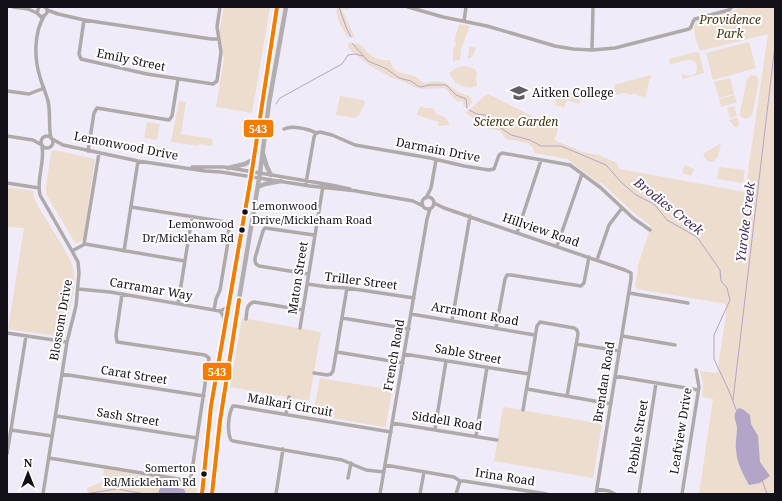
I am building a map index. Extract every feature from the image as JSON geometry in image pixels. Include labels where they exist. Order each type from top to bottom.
[{"type":"main road","points":[[202,494],[211,406],[224,324],[252,174],[277,7]]},
{"type":"main road","points":[[214,494],[213,484],[223,396],[258,188],[269,103],[286,7]]},
{"type":"main road","points":[[263,152],[271,175]]},
{"type":"main road","points":[[228,168],[245,164],[254,159]]},
{"type":"main road","points":[[258,188],[265,184],[280,181]]},
{"type":"street","points":[[13,7],[28,9],[38,8],[37,14],[40,26]]},
{"type":"street","points":[[37,14],[45,10],[84,20],[219,39],[217,27],[220,7]]},
{"type":"street","points":[[408,7],[555,46],[592,50],[622,47],[689,29],[695,19],[729,10],[732,7]]},
{"type":"street","points":[[424,12],[425,7]]},
{"type":"street","points":[[464,21],[466,7]]},
{"type":"street","points":[[592,50],[593,7]]},
{"type":"street","points":[[28,9],[37,14]]},
{"type":"street","points":[[29,139],[37,142],[46,149],[51,147],[53,143],[49,126],[50,116],[48,99],[37,67],[36,55],[40,26],[45,10]]},
{"type":"street","name":"Emily Street","points":[[84,20],[79,54],[81,59],[147,74],[211,84],[217,81],[221,52],[219,39]]},
{"type":"street","points":[[88,151],[96,108],[168,121],[172,117],[178,79]]},
{"type":"street","points":[[7,91],[29,94],[44,88]]},
{"type":"street","points":[[42,146],[40,142],[49,126]]},
{"type":"street","name":"Darmain Drive","points":[[284,129],[290,127],[316,133],[320,132],[332,135],[355,145],[489,170],[494,169],[500,154],[502,153],[570,165],[601,188],[622,208],[650,230]]},
{"type":"street","points":[[306,185],[314,137],[316,133]]},
{"type":"street","points":[[7,136],[29,139],[48,136],[52,139]]},
{"type":"street","name":"Lemonwood Drive","points":[[52,139],[63,145],[138,160],[185,168],[260,175]]},
{"type":"street","name":"Lemonwood Drive","points":[[51,147],[63,145]]},
{"type":"street","name":"Blossom Drive","points":[[42,146],[44,159],[39,188],[42,201],[72,251],[79,268],[76,306],[67,342],[43,494]]},
{"type":"street","name":"Blossom Drive","points":[[44,159],[51,147]]},
{"type":"street","points":[[84,244],[99,153]]},
{"type":"street","points":[[124,251],[138,160]]},
{"type":"street","points":[[260,175],[280,181],[357,191],[413,201],[427,209],[431,208],[433,201],[431,188],[436,160]]},
{"type":"street","points":[[517,233],[541,160]]},
{"type":"street","name":"Lemonwood Drive","points":[[185,168],[212,166],[252,174]]},
{"type":"street","points":[[557,246],[582,174]]},
{"type":"street","points":[[260,175],[271,175],[306,181],[323,186]]},
{"type":"street","points":[[7,183],[39,188]]},
{"type":"street","name":"Maton Street","points":[[300,328],[323,186]]},
{"type":"street","points":[[423,206],[424,199],[431,188]]},
{"type":"street","points":[[413,201],[429,198],[433,201]]},
{"type":"street","name":"Hillview Road","points":[[433,201],[444,208],[589,257],[631,273]]},
{"type":"street","name":"French Road","points":[[423,206],[427,219]]},
{"type":"street","points":[[131,207],[226,222],[230,226],[220,290],[216,299],[214,310]]},
{"type":"street","name":"Hillview Road","points":[[431,208],[444,208]]},
{"type":"street","name":"French Road","points":[[380,494],[427,219],[431,208]]},
{"type":"street","points":[[596,260],[609,225],[622,208]]},
{"type":"street","points":[[452,321],[470,216]]},
{"type":"street","points":[[178,304],[192,217]]},
{"type":"street","points":[[308,274],[259,266],[255,262],[255,258],[263,231],[266,228],[314,236]]},
{"type":"street","points":[[72,251],[84,244],[185,261]]},
{"type":"street","points":[[496,328],[506,275],[581,286],[584,283],[589,257]]},
{"type":"street","name":"Brendan Road","points":[[596,494],[631,273]]},
{"type":"street","name":"Triller Street","points":[[307,284],[347,288],[414,298]]},
{"type":"street","points":[[314,373],[327,375],[334,371],[347,288]]},
{"type":"street","name":"Carramar Way","points":[[78,289],[122,294],[220,311]]},
{"type":"street","points":[[629,293],[688,303]]},
{"type":"street","points":[[49,458],[186,480],[189,479],[191,475],[204,396],[209,360],[208,357],[204,355],[117,342],[116,335],[122,294]]},
{"type":"street","points":[[246,319],[248,306],[251,302],[303,310]]},
{"type":"street","points":[[224,324],[224,317],[220,311],[228,307]]},
{"type":"street","name":"Arramont Road","points":[[411,314],[535,335]]},
{"type":"street","points":[[342,318],[409,329]]},
{"type":"street","points":[[523,410],[535,335],[537,326],[540,322],[574,328],[578,332],[567,396]]},
{"type":"street","points":[[7,333],[67,342]]},
{"type":"street","points":[[7,454],[26,336]]},
{"type":"street","points":[[622,336],[675,345]]},
{"type":"street","points":[[576,344],[619,351]]},
{"type":"street","points":[[337,352],[403,363]]},
{"type":"street","name":"Sable Street","points":[[404,354],[529,374]]},
{"type":"street","points":[[435,430],[446,360]]},
{"type":"street","points":[[476,436],[487,367]]},
{"type":"street","name":"Leafview Drive","points":[[682,494],[698,390],[696,370]]},
{"type":"street","name":"Carat Street","points":[[62,374],[204,396]]},
{"type":"street","points":[[615,376],[698,390]]},
{"type":"street","name":"Pebble Street","points":[[639,494],[656,383]]},
{"type":"street","points":[[527,389],[611,404]]},
{"type":"street","points":[[286,414],[289,397]]},
{"type":"street","name":"Malkari Circuit","points":[[384,472],[366,470],[342,460],[233,441],[230,438],[229,426],[231,411],[233,406],[235,406],[391,432]]},
{"type":"street","name":"Sash Street","points":[[56,416],[197,438]]},
{"type":"street","name":"Siddell Road","points":[[392,423],[497,440]]},
{"type":"street","points":[[11,430],[52,436]]},
{"type":"street","points":[[276,494],[283,449]]},
{"type":"street","points":[[348,478],[351,463]]},
{"type":"street","name":"Irina Road","points":[[385,466],[454,477],[460,481],[547,494]]},
{"type":"street","points":[[420,494],[424,472]]},
{"type":"street","points":[[456,494],[460,481]]},
{"type":"street","points":[[598,489],[610,491],[615,494]]},
{"type":"green space","points":[[224,7],[270,7],[252,113],[216,107],[224,59],[219,34]]},
{"type":"green space","points":[[337,7],[349,7],[348,10],[341,8],[355,37],[348,37],[343,30],[338,19]]},
{"type":"green space","points":[[740,7],[741,9],[750,7],[775,7],[775,494],[699,494],[713,399],[702,397],[703,384],[700,371],[717,373],[726,315],[726,304],[637,289],[635,286],[637,268],[651,226],[632,211],[601,182],[600,184],[567,159],[534,153],[534,149],[528,143],[506,139],[500,131],[488,128],[483,123],[477,121],[466,113],[488,94],[558,129],[554,140],[583,152],[599,155],[617,163],[619,169],[745,192],[768,34],[700,51],[694,31],[698,20],[733,11]]},
{"type":"green space","points":[[459,24],[470,26],[461,49],[460,60],[453,61],[453,51],[456,42],[454,41]]},
{"type":"green space","points":[[749,42],[756,68],[713,80],[706,53]]},
{"type":"green space","points":[[348,43],[360,44],[373,56],[381,60],[390,60],[394,69],[400,73],[412,75],[424,83],[437,81],[446,83],[460,93],[469,96],[472,103],[467,108],[463,105],[463,101],[459,102],[454,99],[444,88],[422,89],[392,78],[369,65],[348,48]]},
{"type":"green space","points":[[469,46],[476,48],[472,57],[467,59],[469,53]]},
{"type":"green space","points":[[696,52],[699,53],[704,73],[683,79],[681,74],[691,76],[696,73],[696,63],[689,60],[670,65],[669,59]]},
{"type":"green space","points":[[466,66],[475,69],[477,73],[477,86],[471,88],[461,86],[458,83],[456,84],[449,73],[458,67]]},
{"type":"green space","points":[[651,75],[645,98],[633,93],[632,95],[624,93],[616,95],[614,85]]},
{"type":"green space","points":[[751,75],[757,76],[759,81],[752,115],[749,118],[745,118],[740,116],[740,112],[747,79]]},
{"type":"green space","points":[[730,78],[734,94],[719,98],[714,82]]},
{"type":"green space","points":[[555,89],[561,93],[570,92],[582,94],[579,104],[567,100],[564,108],[553,104],[560,102],[556,103],[554,94]]},
{"type":"green space","points":[[734,95],[737,102],[721,107],[719,99]]},
{"type":"green space","points":[[340,96],[363,100],[365,103],[359,115],[354,118],[336,115]]},
{"type":"green space","points":[[179,101],[186,102],[181,134],[213,139],[212,146],[199,144],[199,146],[171,142]]},
{"type":"green space","points":[[420,106],[424,108],[433,108],[436,114],[445,117],[450,125],[438,126],[439,122],[417,115]]},
{"type":"green space","points":[[734,106],[737,116],[730,118],[727,108]]},
{"type":"green space","points":[[737,117],[739,122],[738,127],[735,127],[729,120]]},
{"type":"green space","points":[[147,122],[160,124],[157,140],[144,138]]},
{"type":"green space","points":[[721,143],[718,157],[713,162],[707,161],[703,154]]},
{"type":"green space","points":[[54,150],[95,159],[83,240],[77,243],[75,243],[46,194],[51,152]]},
{"type":"green space","points":[[685,165],[694,169],[691,176],[682,173]]},
{"type":"green space","points":[[719,167],[745,170],[743,183],[717,179]]},
{"type":"green space","points":[[7,187],[33,191],[38,207],[71,261],[74,273],[73,291],[67,322],[62,337],[8,329],[24,228],[7,227]]},
{"type":"green space","points":[[242,318],[321,332],[309,401],[230,387]]},
{"type":"green space","points":[[320,378],[392,390],[386,426],[384,427],[313,415]]},
{"type":"green space","points":[[503,407],[602,424],[593,478],[494,461]]},
{"type":"green space","points":[[104,469],[187,482],[192,480],[197,481],[196,494],[88,494],[87,488],[102,482]]},
{"type":"shaded area","points":[[739,408],[750,415],[751,424],[758,436],[760,462],[770,476],[760,483],[749,485],[738,459],[735,414]]},
{"type":"shaded area","points":[[164,486],[184,489],[186,494],[158,494],[160,488]]},
{"type":"waterway","name":"Yuroke Creek","points":[[339,7],[351,37]]},
{"type":"waterway","name":"Yuroke Creek","points":[[352,43],[368,61],[387,69],[399,78],[411,81],[421,87],[429,85],[446,85],[456,95],[466,99],[467,108]]},
{"type":"waterway","name":"Yuroke Creek","points":[[733,400],[775,45]]},
{"type":"waterway","points":[[276,104],[280,98],[342,64],[348,55],[355,54],[363,56]]},
{"type":"waterway","name":"Brodies Creek","points":[[469,110],[489,117],[511,135],[530,140],[541,146],[561,146],[606,165],[621,182],[636,195],[654,204],[667,220],[697,237],[720,270],[721,281],[727,288],[730,300],[714,335],[714,359],[737,412]]},
{"type":"waterway","name":"Brodies Creek","points":[[762,480],[767,494]]},
{"type":"waterway","points":[[91,493],[117,489],[145,494]]},
{"type":"transit line","name":"543","points":[[202,494],[211,406],[251,177],[277,7]]},
{"type":"transit line","name":"543","points":[[212,494],[220,421],[239,300]]},
{"type":"place","name":"Aitken College","points":[[519,93]]},
{"type":"place","name":"Lemonwood Drive/Mickleham Road","points":[[245,212]]},
{"type":"place","name":"Lemonwood Dr/Mickleham Rd","points":[[242,230]]},
{"type":"place","name":"Somerton Rd/Mickleham Rd","points":[[204,474]]},
{"type":"park label","name":"Providence Park","points":[[730,27]]},
{"type":"park label","name":"Science Garden","points":[[516,122]]}]
